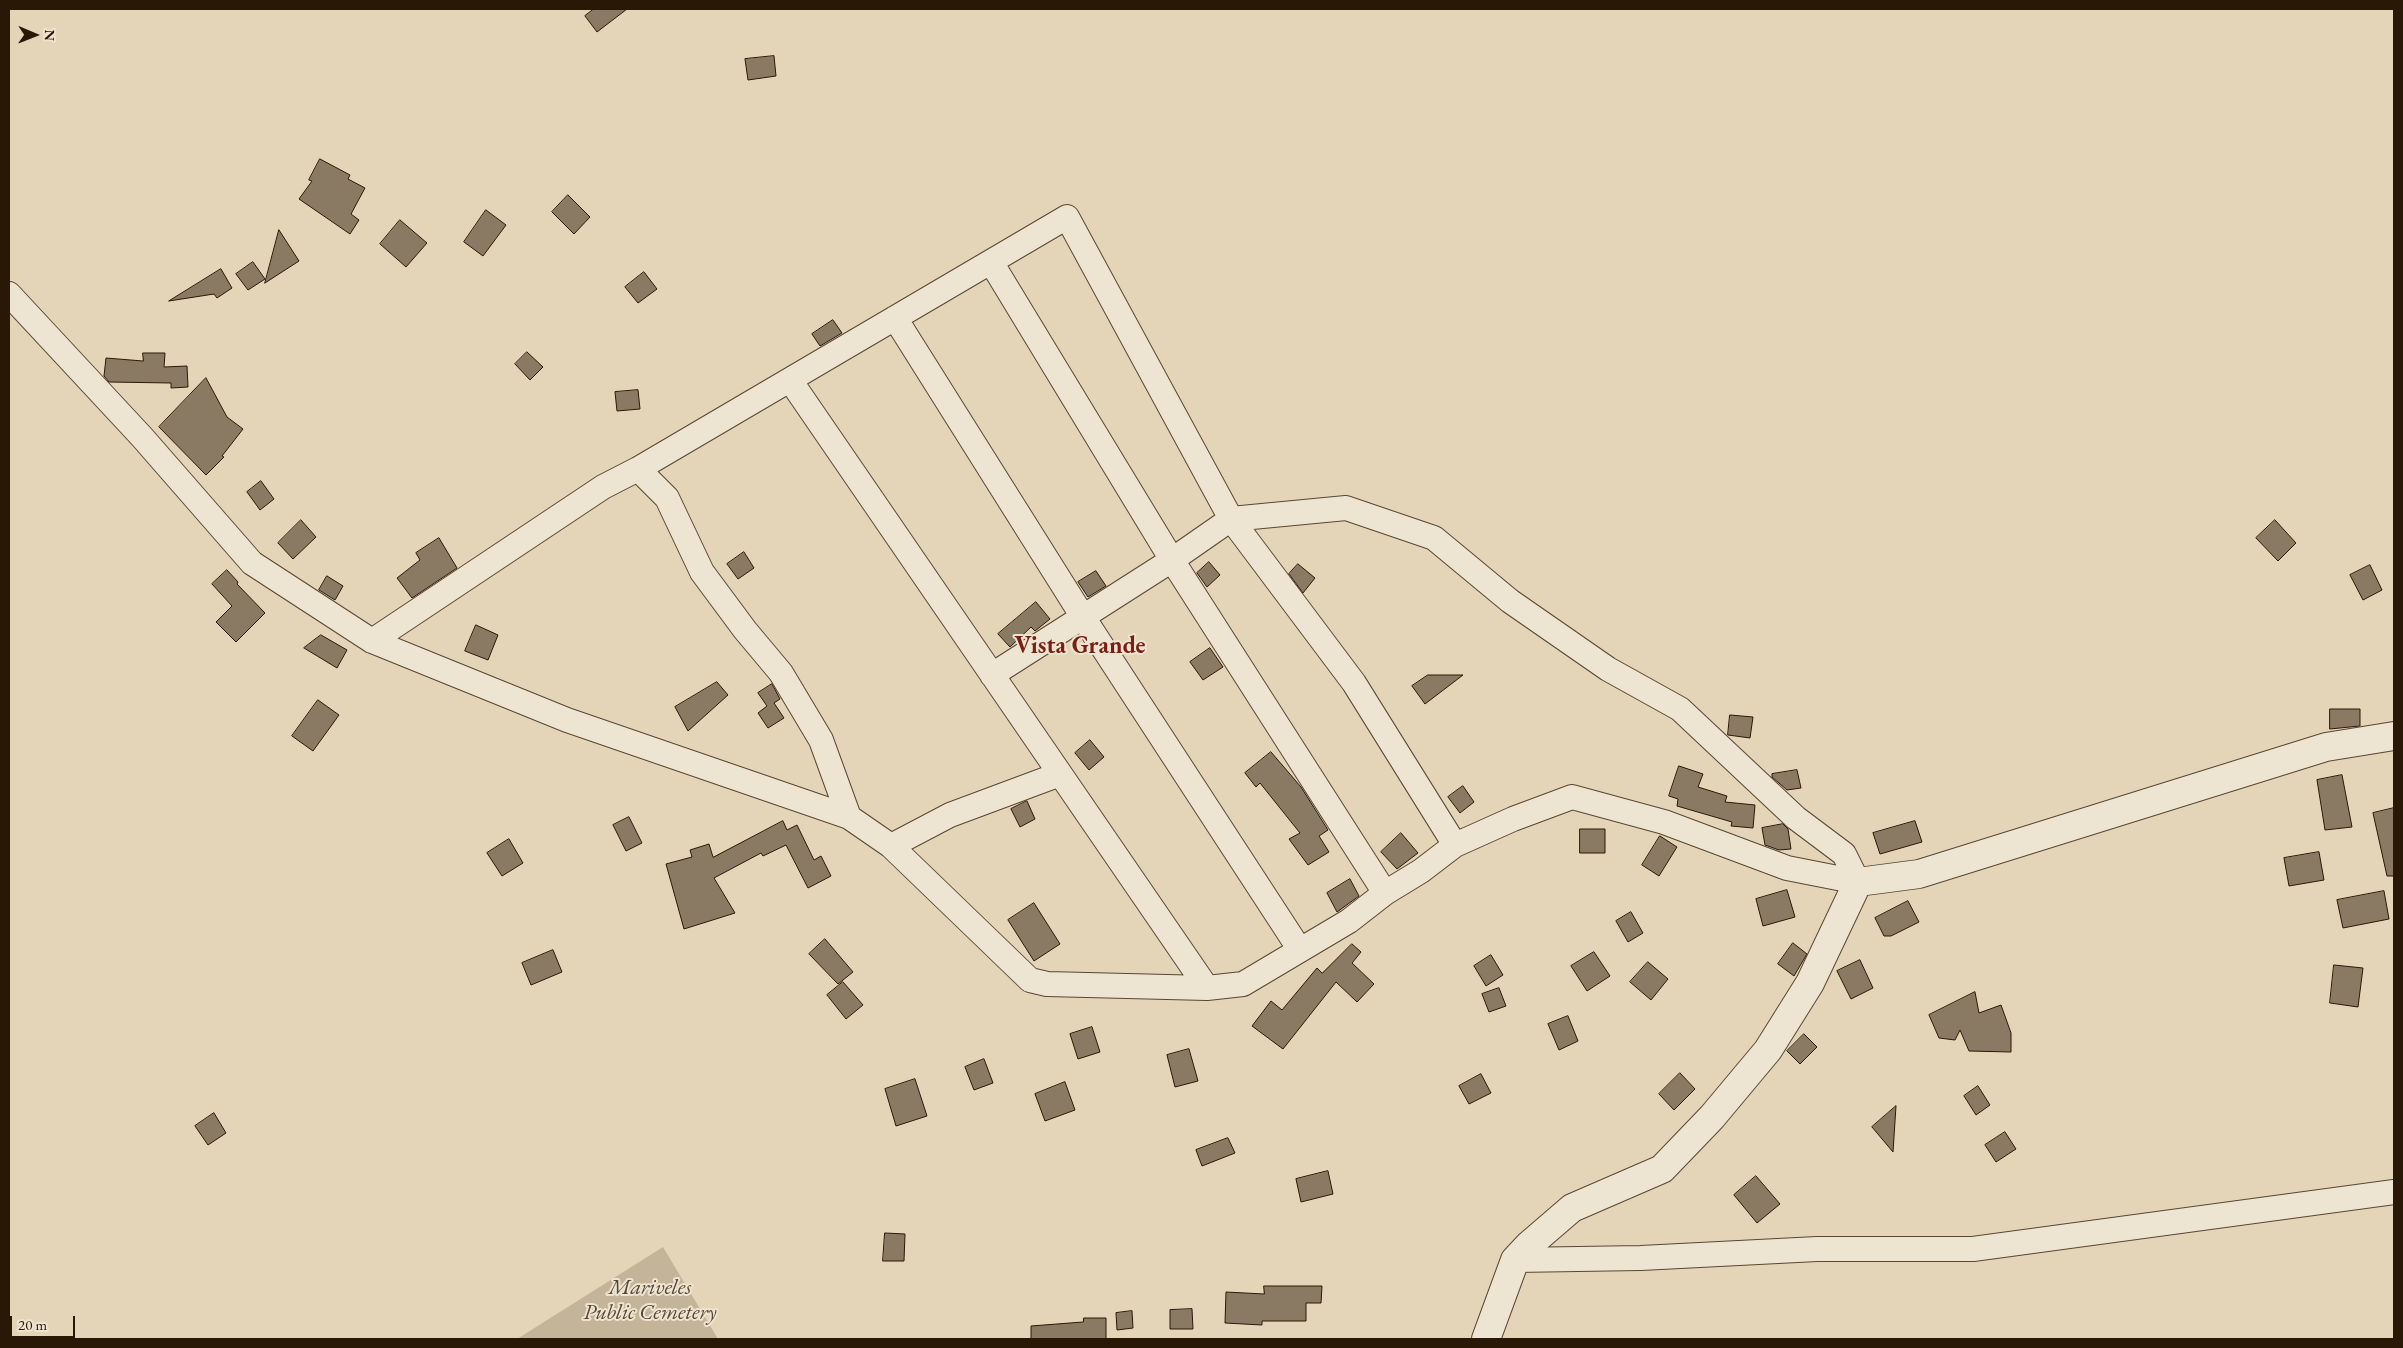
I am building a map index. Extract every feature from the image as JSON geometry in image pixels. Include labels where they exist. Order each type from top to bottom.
[{"type":"street","points":[[372,641],[603,487],[638,469],[1067,217],[1231,519],[1354,683],[1455,845]]},
{"type":"street","points":[[991,262],[1172,560],[1385,893]]},
{"type":"street","points":[[9,294],[142,436],[252,563],[372,641],[567,720],[849,817],[891,846],[1030,980],[1047,984],[1207,988],[1242,984],[1349,921],[1385,893],[1421,871],[1455,845],[1513,819],[1572,797],[1664,822],[1787,868],[1858,882],[1919,874],[2326,747],[2394,736]]},
{"type":"street","points":[[895,318],[1083,617],[1300,950]]},
{"type":"street","points":[[790,380],[1207,988]]},
{"type":"street","points":[[638,469],[667,498],[702,572],[745,630],[781,673],[821,740],[849,817]]},
{"type":"street","points":[[992,675],[1172,560],[1231,519],[1346,508],[1434,538],[1518,607],[1608,669],[1680,710],[1796,818],[1844,854],[1858,882]]},
{"type":"street","points":[[891,846],[950,815],[1060,774]]},
{"type":"street","points":[[1486,1339],[1515,1260],[1572,1208],[1662,1169],[1712,1117],[1768,1050],[1810,983],[1858,882]]},
{"type":"street","points":[[1515,1260],[1641,1258],[1816,1249],[1973,1249],[2394,1192]]},
{"type":"green space","name":"Mariveles Public Cemetery","points":[[663,1247],[718,1339],[517,1339]]},
{"type":"building","points":[[594,9],[627,9],[597,32],[585,16]]},
{"type":"building","points":[[774,56],[776,76],[748,80],[745,59]]},
{"type":"building","points":[[320,159],[350,175],[348,179],[365,188],[351,214],[359,220],[350,234],[299,199],[312,181],[309,180]]},
{"type":"building","points":[[568,195],[590,217],[574,234],[552,212]]},
{"type":"building","points":[[486,210],[506,225],[483,256],[464,242]]},
{"type":"building","points":[[400,220],[427,243],[406,267],[380,244]]},
{"type":"building","points":[[279,230],[299,261],[265,283]]},
{"type":"building","points":[[253,262],[265,279],[248,290],[236,274]]},
{"type":"building","points":[[221,269],[232,288],[217,298],[214,294],[169,301]]},
{"type":"building","points":[[644,272],[657,289],[638,303],[625,287]]},
{"type":"building","points":[[833,320],[842,333],[820,346],[812,334]]},
{"type":"building","points":[[527,352],[543,367],[530,380],[515,364]]},
{"type":"building","points":[[143,353],[165,353],[164,367],[187,366],[188,387],[171,388],[171,383],[109,382],[104,376],[106,358],[143,361]]},
{"type":"building","points":[[206,378],[227,417],[243,429],[222,456],[224,457],[206,475],[159,427]]},
{"type":"building","points":[[638,390],[640,409],[617,411],[615,392]]},
{"type":"building","points":[[261,481],[274,499],[260,510],[247,492]]},
{"type":"building","points":[[301,520],[316,537],[293,559],[278,543]]},
{"type":"building","points":[[2275,520],[2296,543],[2278,561],[2256,538]]},
{"type":"building","points":[[439,538],[457,568],[412,598],[397,578],[420,560],[416,553]]},
{"type":"building","points":[[744,552],[754,568],[738,579],[727,564]]},
{"type":"building","points":[[1209,562],[1220,575],[1207,587],[1197,573]]},
{"type":"building","points":[[1298,564],[1315,578],[1303,593],[1289,574]]},
{"type":"building","points":[[2370,565],[2382,590],[2363,600],[2350,575]]},
{"type":"building","points":[[227,570],[238,582],[237,584],[265,613],[236,642],[216,622],[232,606],[212,584]]},
{"type":"building","points":[[1096,571],[1106,586],[1088,597],[1078,582]]},
{"type":"building","points":[[327,576],[343,586],[335,600],[319,590]]},
{"type":"building","points":[[1036,602],[1050,619],[1035,631],[1031,627],[1010,647],[998,634]]},
{"type":"building","points":[[476,625],[498,635],[488,660],[465,651]]},
{"type":"building","points":[[321,635],[347,650],[337,668],[304,648]]},
{"type":"building","points":[[1210,648],[1223,667],[1203,680],[1190,662]]},
{"type":"building","points":[[1428,675],[1463,675],[1425,704],[1412,686]]},
{"type":"building","points":[[717,682],[728,695],[688,731],[675,707]]},
{"type":"building","points":[[772,684],[780,699],[774,703],[784,718],[768,728],[758,713],[767,706],[758,693]]},
{"type":"building","points":[[318,700],[339,715],[313,751],[292,736]]},
{"type":"building","points":[[2330,709],[2360,709],[2360,726],[2330,729]]},
{"type":"building","points":[[1730,715],[1753,717],[1750,738],[1728,735]]},
{"type":"building","points":[[1090,740],[1104,757],[1089,770],[1075,753]]},
{"type":"building","points":[[1271,752],[1301,787],[1328,830],[1319,836],[1329,852],[1308,865],[1289,839],[1300,833],[1260,783],[1256,787],[1245,773]]},
{"type":"building","points":[[1679,766],[1703,774],[1698,787],[1727,796],[1725,802],[1755,805],[1753,828],[1731,826],[1732,822],[1677,806],[1678,799],[1669,796]]},
{"type":"building","points":[[1797,770],[1801,788],[1787,790],[1772,777],[1772,774]]},
{"type":"building","points":[[2342,775],[2352,827],[2325,830],[2317,780]]},
{"type":"building","points":[[1463,786],[1474,802],[1460,813],[1448,797]]},
{"type":"building","points":[[1027,801],[1035,819],[1020,827],[1011,809]]},
{"type":"building","points":[[2394,808],[2394,876],[2387,876],[2373,813]]},
{"type":"building","points":[[629,817],[642,843],[626,851],[613,825]]},
{"type":"building","points":[[783,821],[787,830],[797,825],[814,860],[821,856],[831,876],[808,888],[786,845],[763,856],[761,853],[714,878],[735,913],[684,929],[666,864],[692,857],[690,850],[709,844],[713,857]]},
{"type":"building","points":[[1915,821],[1922,842],[1880,854],[1873,833]]},
{"type":"building","points":[[1783,824],[1788,829],[1791,849],[1779,850],[1765,845],[1762,828]]},
{"type":"building","points":[[1580,829],[1605,829],[1605,853],[1580,853]]},
{"type":"building","points":[[1401,833],[1418,853],[1397,869],[1381,852]]},
{"type":"building","points":[[1660,836],[1677,847],[1659,876],[1642,865]]},
{"type":"building","points":[[509,839],[523,863],[502,876],[487,853]]},
{"type":"building","points":[[2319,852],[2324,880],[2289,886],[2284,858]]},
{"type":"building","points":[[1350,879],[1359,896],[1337,912],[1327,893]]},
{"type":"building","points":[[1787,890],[1795,917],[1763,926],[1756,899]]},
{"type":"building","points":[[2384,891],[2389,919],[2343,928],[2337,900]]},
{"type":"building","points":[[1908,901],[1919,922],[1891,936],[1884,936],[1875,918]]},
{"type":"building","points":[[1034,903],[1060,944],[1034,961],[1008,920]]},
{"type":"building","points":[[1631,912],[1643,933],[1628,942],[1616,921]]},
{"type":"building","points":[[825,939],[853,972],[838,984],[809,954]]},
{"type":"building","points":[[1793,943],[1807,954],[1794,976],[1778,964]]},
{"type":"building","points":[[1352,944],[1361,952],[1352,963],[1374,984],[1357,1002],[1336,982],[1283,1049],[1252,1026],[1271,1001],[1282,1010],[1317,968],[1322,973]]},
{"type":"building","points":[[553,950],[562,972],[531,985],[522,963]]},
{"type":"building","points":[[1594,952],[1610,976],[1587,991],[1571,966]]},
{"type":"building","points":[[1491,955],[1503,975],[1486,986],[1474,966]]},
{"type":"building","points":[[1860,960],[1873,988],[1851,999],[1837,971]]},
{"type":"building","points":[[1648,962],[1668,979],[1651,1000],[1630,982]]},
{"type":"building","points":[[2334,965],[2363,968],[2358,1007],[2330,1003]]},
{"type":"building","points":[[843,982],[863,1005],[846,1019],[827,995]]},
{"type":"building","points":[[1499,988],[1506,1006],[1489,1012],[1482,994]]},
{"type":"building","points":[[1975,992],[1979,1013],[2001,1005],[2011,1033],[2011,1052],[1969,1051],[1960,1030],[1955,1040],[1939,1038],[1929,1015]]},
{"type":"building","points":[[1568,1016],[1578,1041],[1559,1050],[1548,1024]]},
{"type":"building","points":[[1092,1027],[1100,1052],[1078,1059],[1070,1034]]},
{"type":"building","points":[[1804,1034],[1817,1047],[1800,1064],[1787,1051]]},
{"type":"building","points":[[1189,1049],[1198,1081],[1175,1087],[1167,1055]]},
{"type":"building","points":[[984,1059],[993,1083],[974,1090],[965,1067]]},
{"type":"building","points":[[1680,1073],[1695,1089],[1674,1110],[1659,1094]]},
{"type":"building","points":[[1481,1074],[1491,1093],[1469,1104],[1459,1086]]},
{"type":"building","points":[[915,1079],[927,1116],[896,1126],[885,1089]]},
{"type":"building","points":[[1065,1082],[1075,1110],[1045,1121],[1035,1094]]},
{"type":"building","points":[[1978,1086],[1990,1105],[1976,1115],[1964,1096]]},
{"type":"building","points":[[1896,1106],[1893,1152],[1872,1127]]},
{"type":"building","points":[[214,1113],[226,1133],[208,1145],[195,1126]]},
{"type":"building","points":[[2005,1132],[2016,1149],[1996,1162],[1985,1145]]},
{"type":"building","points":[[1228,1138],[1235,1153],[1202,1166],[1196,1150]]},
{"type":"building","points":[[1328,1171],[1333,1194],[1301,1202],[1296,1179]]},
{"type":"building","points":[[1756,1176],[1780,1204],[1757,1223],[1734,1195]]},
{"type":"building","points":[[885,1233],[905,1234],[904,1261],[883,1261]]},
{"type":"building","points":[[1264,1286],[1322,1286],[1321,1303],[1306,1303],[1306,1321],[1262,1321],[1262,1325],[1225,1323],[1226,1292],[1264,1294]]},
{"type":"building","points":[[1192,1309],[1193,1329],[1170,1329],[1170,1310]]},
{"type":"building","points":[[1132,1311],[1133,1328],[1117,1330],[1116,1313]]},
{"type":"building","points":[[1084,1318],[1106,1318],[1106,1339],[1031,1339],[1031,1326],[1083,1322]]},
{"type":"district","name":"Vista Grande","points":[[1080,646]]}]
